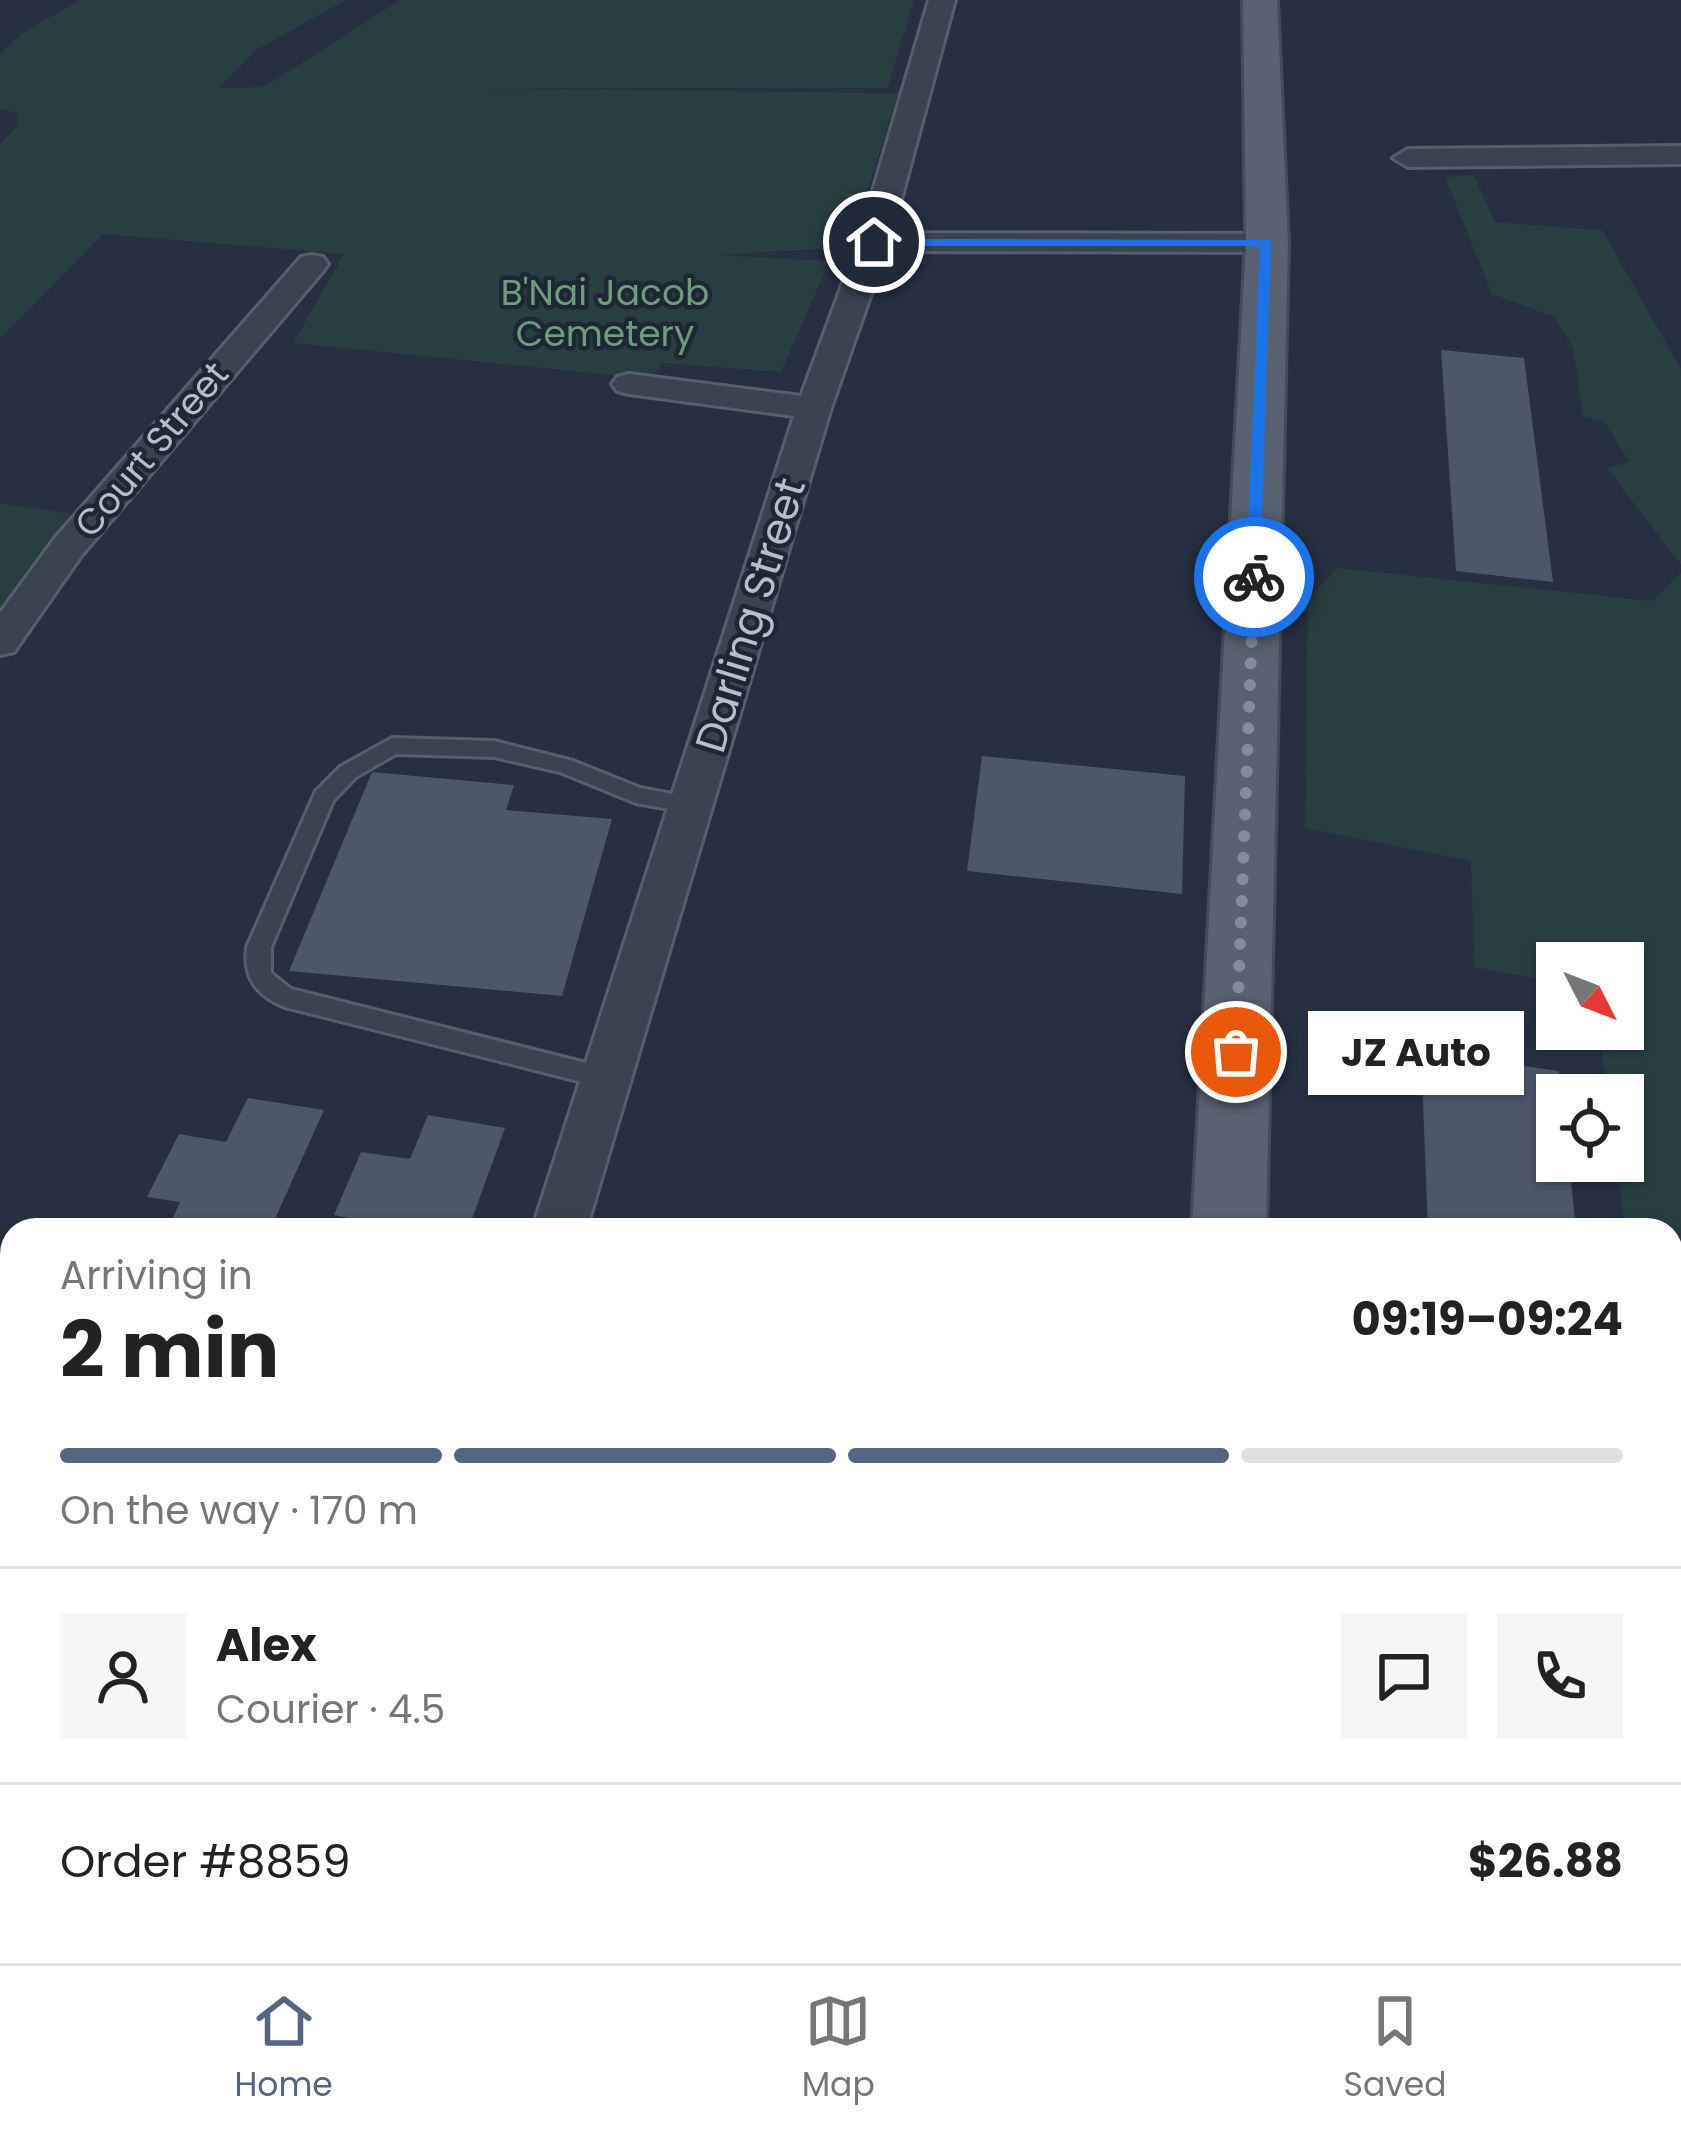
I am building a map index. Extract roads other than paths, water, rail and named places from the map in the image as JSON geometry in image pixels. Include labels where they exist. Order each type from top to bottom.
[{"type":"main road","points":[[1229,1218],[1267,243],[1260,0]]},
{"type":"street","name":"Darling Street","points":[[563,1218],[814,408],[874,242],[942,0]]},
{"type":"street","points":[[1408,158],[1681,155]]},
{"type":"street","points":[[874,242],[1267,243]]},
{"type":"street","name":"Court Street","points":[[0,642],[68,547],[312,264]]},
{"type":"street","points":[[629,384],[814,408]]},
{"type":"lane","points":[[606,1078],[285,997],[265,986],[255,968],[259,946],[324,797],[348,772],[392,746],[494,749],[565,766],[636,795],[691,805]]},
{"type":"place","name":"JZ Auto","points":[[1236,1052]]},
{"type":"park label","name":"B'Nai Jacob Cemetery","points":[[605,312]]}]
